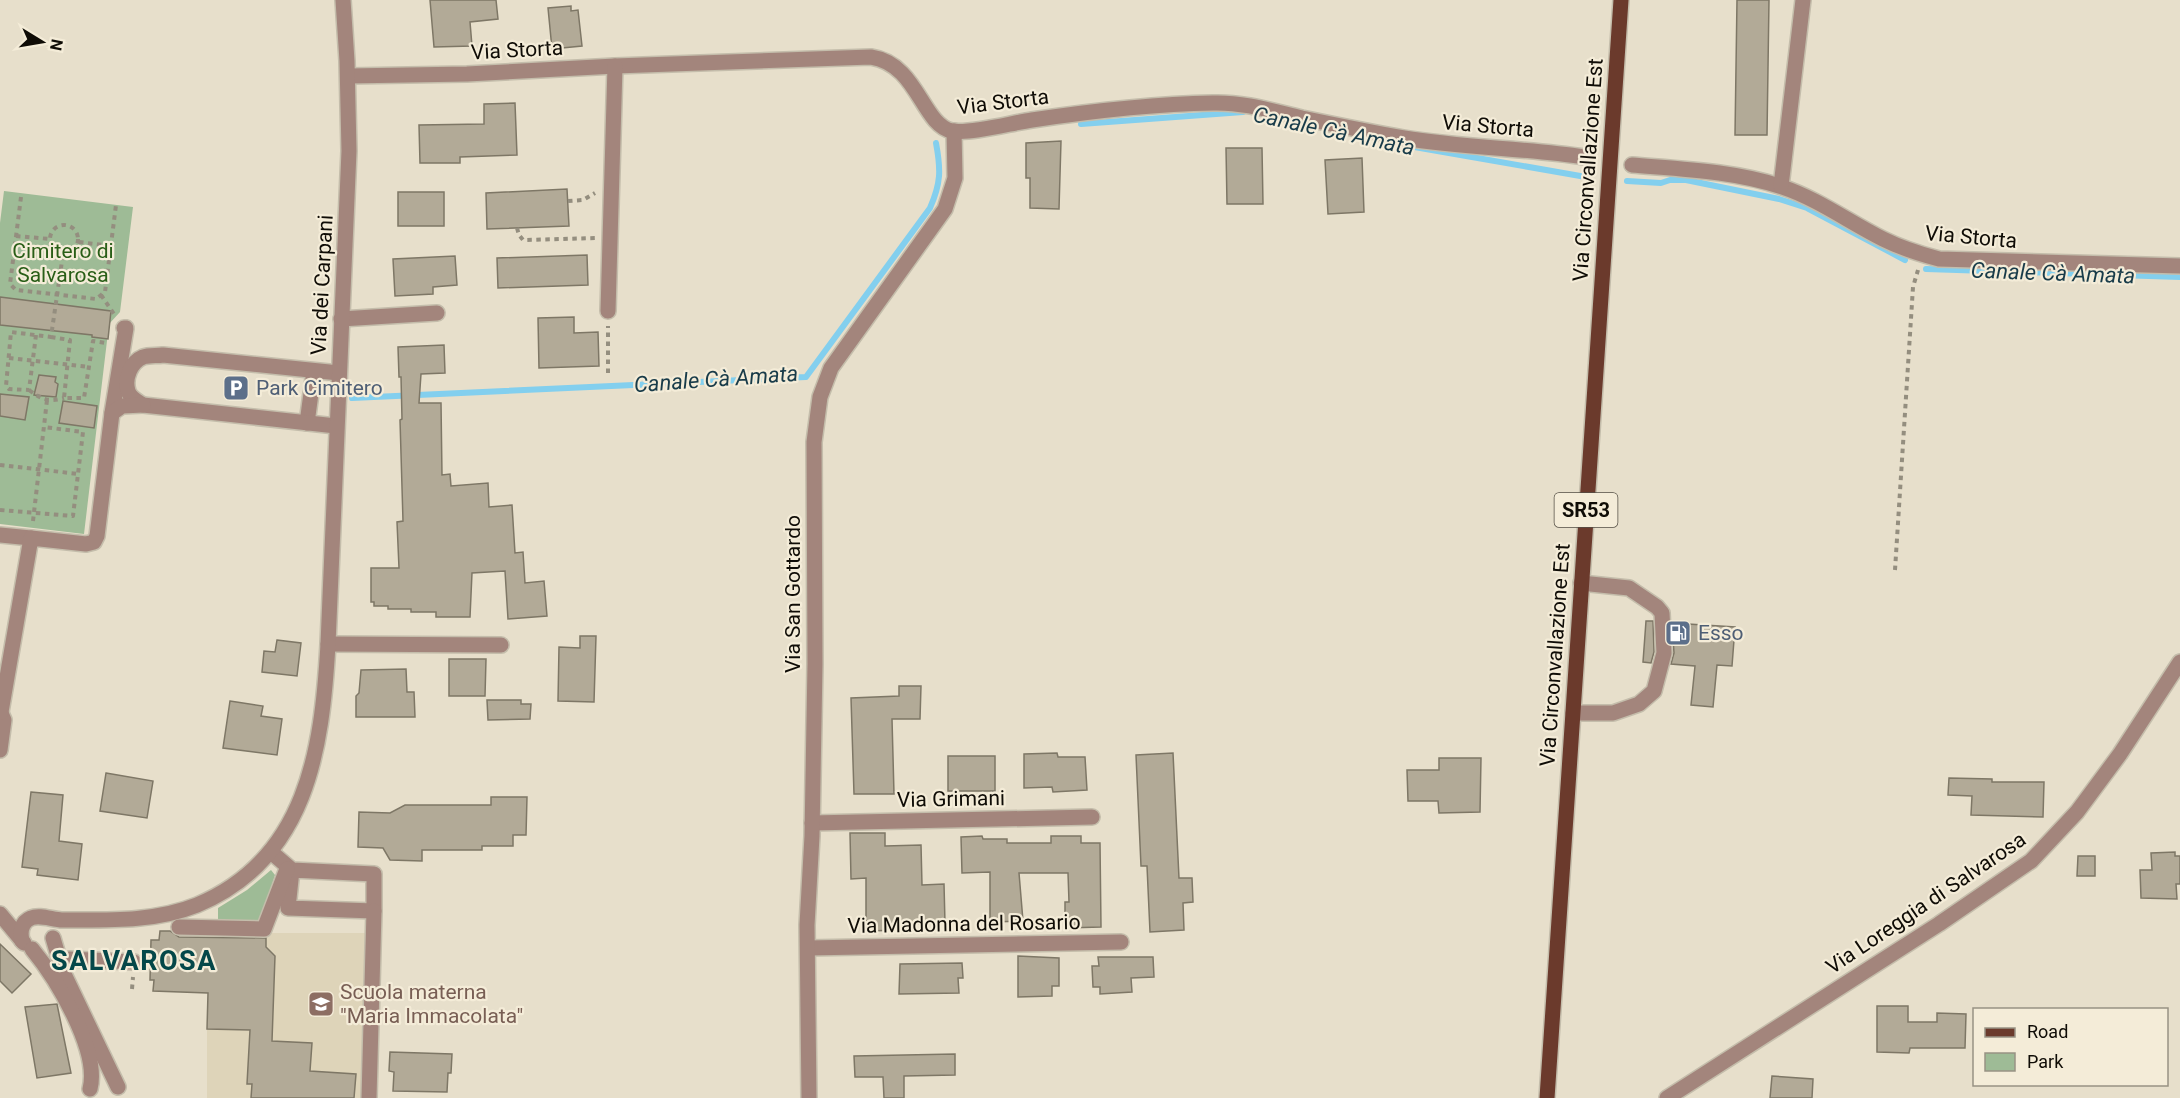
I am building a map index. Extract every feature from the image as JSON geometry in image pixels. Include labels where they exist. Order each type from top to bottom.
[{"type":"main road","name":"Via Circonvallazione Est","points":[[1547,1098],[1621,0]]},
{"type":"street","name":"Via dei Carpani","points":[[0,912],[36,919],[88,920],[149,918],[195,906],[239,883],[271,852],[292,819],[308,778],[323,701],[328,644],[349,151],[348,76],[343,0]]},
{"type":"street","points":[[1781,186],[1803,0]]},
{"type":"street","name":"Via Storta","points":[[348,76],[467,74],[819,58],[877,58],[896,66],[938,123],[954,131],[1143,106],[1231,103],[1406,138],[1584,158]]},
{"type":"street","points":[[608,311],[615,66]]},
{"type":"street","name":"Via San Gottardo","points":[[809,1098],[807,926],[812,823],[815,664],[813,450],[818,406],[822,387],[837,358],[925,238],[947,203],[956,172],[954,131]]},
{"type":"street","name":"Via Storta","points":[[1632,165],[1720,173],[1781,186],[1885,240],[1939,259],[2180,266]]},
{"type":"street","points":[[341,319],[437,313]]},
{"type":"street","points":[[0,535],[94,543],[97,536],[112,413],[126,328],[124,328]]},
{"type":"street","points":[[143,405],[128,391],[128,376],[133,364],[144,357],[163,355],[339,373]]},
{"type":"street","points":[[307,423],[314,371]]},
{"type":"street","points":[[112,413],[122,406],[143,405],[336,426]]},
{"type":"street","points":[[0,750],[3,720],[1,711],[31,538]]},
{"type":"street","points":[[1572,713],[1613,713],[1639,704],[1654,691],[1664,652],[1662,613],[1657,607],[1629,588],[1581,583]]},
{"type":"street","points":[[328,644],[501,645]]},
{"type":"street","name":"Via Loreggia di Salvarosa","points":[[1667,1098],[1939,924],[2031,861],[2077,812],[2120,754],[2180,662]]},
{"type":"street","name":"Via Grimani","points":[[812,823],[1092,817]]},
{"type":"street","points":[[271,852],[290,869],[374,874],[369,1098]]},
{"type":"street","points":[[290,869],[288,908],[374,911]]},
{"type":"street","points":[[179,927],[264,929],[290,869]]},
{"type":"street","points":[[0,912],[61,993],[80,1030],[92,1070],[88,1093]]},
{"type":"street","points":[[27,945],[21,929],[36,919],[51,925],[63,972],[121,1093]]},
{"type":"street","name":"Via dei Carpani","points":[[53,937],[68,925],[88,920]]},
{"type":"street","points":[[27,945],[43,948],[50,943],[53,937]]},
{"type":"street","name":"Via Madonna del Rosario","points":[[808,948],[1121,942]]},
{"type":"street","points":[[69,959],[134,962]]},
{"type":"street","points":[[88,1093],[101,1083],[107,1083],[121,1093]]},
{"type":"path","points":[[568,201],[582,200],[594,193],[612,191]]},
{"type":"path","points":[[21,197],[10,284],[16,290],[96,299],[105,292],[116,205]]},
{"type":"path","points":[[65,225],[74,229],[78,242],[75,249],[63,254],[55,250],[50,240],[57,227],[65,225]]},
{"type":"path","points":[[517,228],[523,240],[610,238]]},
{"type":"path","points":[[16,236],[50,240]]},
{"type":"path","points":[[78,242],[111,246]]},
{"type":"path","points":[[51,338],[63,254]]},
{"type":"path","points":[[1895,570],[1913,287],[1923,255]]},
{"type":"path","points":[[101,295],[124,328]]},
{"type":"path","points":[[608,311],[608,373]]},
{"type":"path","points":[[64,398],[70,340],[11,332],[6,386],[9,389],[29,390],[41,400],[84,398],[93,341],[106,343]]},
{"type":"path","points":[[29,390],[36,335]]},
{"type":"path","points":[[9,358],[89,367]]},
{"type":"path","points":[[31,538],[47,400]]},
{"type":"path","points":[[0,510],[73,516],[83,432],[44,427]]},
{"type":"path","points":[[0,465],[79,474]]},
{"type":"shaded area","name":"Scuola materna \"Maria Immacolata\"","points":[[266,933],[369,933],[366,1098],[207,1098],[207,1029],[226,1030],[249,1023],[272,1023],[275,956],[266,947]]},
{"type":"green space","name":"Cimitero di Salvarosa","points":[[4,191],[133,207],[120,312],[109,324],[84,534],[0,524],[0,223]]},
{"type":"green space","points":[[271,870],[275,875],[259,926],[218,924],[218,908],[247,890]]},
{"type":"building","points":[[430,0],[496,0],[498,19],[470,22],[472,46],[434,47]]},
{"type":"building","points":[[1737,0],[1769,0],[1767,135],[1735,135]]},
{"type":"building","points":[[571,6],[571,11],[578,10],[582,46],[552,49],[548,8]]},
{"type":"building","points":[[515,103],[517,155],[460,157],[460,163],[420,163],[419,125],[484,124],[484,104]]},
{"type":"building","points":[[1061,141],[1059,209],[1030,208],[1030,178],[1026,178],[1026,143]]},
{"type":"building","points":[[1226,148],[1262,148],[1263,204],[1227,204]]},
{"type":"building","points":[[1362,158],[1364,212],[1328,214],[1325,160]]},
{"type":"building","points":[[567,189],[569,226],[487,229],[486,193]]},
{"type":"building","points":[[398,192],[444,192],[444,226],[398,226]]},
{"type":"building","points":[[587,255],[588,285],[498,288],[497,258]]},
{"type":"building","points":[[455,256],[457,285],[433,287],[433,294],[395,296],[393,259]]},
{"type":"building","points":[[0,297],[111,311],[108,339],[92,337],[92,335],[0,325]]},
{"type":"building","points":[[574,317],[574,333],[598,332],[599,366],[539,368],[538,318]]},
{"type":"building","points":[[444,345],[445,373],[421,374],[419,403],[441,403],[442,475],[450,474],[451,486],[488,483],[489,507],[512,505],[515,553],[523,552],[525,583],[544,581],[547,616],[508,619],[505,571],[472,573],[470,617],[436,617],[436,612],[388,609],[388,606],[374,606],[374,602],[371,602],[371,568],[399,568],[397,522],[403,521],[401,377],[399,377],[398,347]]},
{"type":"building","points":[[39,375],[56,377],[55,382],[58,384],[56,397],[34,395]]},
{"type":"building","points":[[0,394],[29,397],[25,420],[0,416]]},
{"type":"building","points":[[63,401],[97,406],[94,428],[59,423]]},
{"type":"building","points":[[1646,621],[1653,621],[1654,652],[1651,663],[1643,662]]},
{"type":"building","points":[[1672,623],[1735,627],[1732,666],[1717,665],[1713,707],[1691,705],[1695,666],[1671,664],[1674,653]]},
{"type":"building","points":[[580,636],[596,636],[594,702],[558,701],[559,647],[580,648]]},
{"type":"building","points":[[277,640],[301,643],[297,676],[262,672],[264,651],[275,652]]},
{"type":"building","points":[[449,659],[486,659],[485,696],[449,696]]},
{"type":"building","points":[[406,669],[407,692],[414,692],[415,717],[356,717],[356,696],[359,693],[361,670]]},
{"type":"building","points":[[899,686],[921,686],[920,719],[892,719],[894,794],[854,794],[851,698],[899,696]]},
{"type":"building","points":[[487,700],[521,700],[521,704],[531,704],[530,719],[488,720]]},
{"type":"building","points":[[230,701],[263,706],[261,716],[282,719],[277,755],[223,748]]},
{"type":"building","points":[[1057,753],[1058,757],[1085,757],[1087,790],[1053,792],[1052,787],[1024,788],[1024,754]]},
{"type":"building","points":[[1173,753],[1179,878],[1192,878],[1193,902],[1183,903],[1184,930],[1150,932],[1147,866],[1141,866],[1136,755]]},
{"type":"building","points":[[948,756],[995,756],[995,791],[948,791]]},
{"type":"building","points":[[1439,758],[1481,758],[1480,812],[1439,813],[1438,801],[1408,801],[1407,770],[1439,770]]},
{"type":"building","points":[[106,773],[153,781],[147,818],[100,811]]},
{"type":"building","points":[[1949,778],[1992,779],[1992,782],[2044,782],[2043,817],[1971,815],[1972,796],[1948,795]]},
{"type":"building","points":[[31,792],[63,795],[59,841],[82,844],[78,880],[37,875],[38,869],[22,867]]},
{"type":"building","points":[[491,797],[527,797],[526,835],[513,835],[513,846],[482,846],[482,850],[422,850],[422,861],[390,860],[383,848],[358,847],[359,812],[390,813],[405,805],[491,805]]},
{"type":"building","points":[[850,833],[885,833],[885,846],[921,845],[922,885],[944,884],[945,923],[906,924],[906,930],[866,931],[866,878],[851,879]]},
{"type":"building","points":[[982,836],[983,839],[1007,839],[1007,843],[1051,843],[1051,836],[1081,836],[1081,843],[1100,843],[1101,927],[1065,928],[1065,902],[1069,902],[1068,873],[1019,873],[1023,921],[990,922],[990,872],[962,873],[961,837]]},
{"type":"building","points":[[2175,852],[2175,856],[2180,856],[2180,884],[2176,884],[2177,899],[2141,898],[2140,870],[2152,870],[2151,853]]},
{"type":"building","points":[[2078,856],[2095,856],[2095,876],[2077,876]]},
{"type":"building","points":[[160,931],[170,931],[179,937],[266,938],[266,947],[275,956],[272,1041],[312,1043],[310,1071],[356,1074],[354,1098],[251,1098],[252,1084],[247,1084],[250,1030],[207,1029],[208,993],[153,991],[154,980],[150,980],[151,940],[159,940]]},
{"type":"building","points":[[0,944],[31,974],[12,993],[0,981]]},
{"type":"building","points":[[1018,956],[1059,958],[1059,986],[1052,986],[1052,996],[1018,997]]},
{"type":"building","points":[[1098,957],[1153,957],[1154,977],[1131,978],[1132,992],[1100,994],[1100,987],[1093,987],[1092,966],[1099,966]]},
{"type":"building","points":[[962,963],[963,978],[958,978],[959,993],[899,994],[900,964]]},
{"type":"building","points":[[57,1004],[71,1073],[37,1078],[25,1007]]},
{"type":"building","points":[[1877,1006],[1908,1006],[1908,1022],[1937,1022],[1937,1013],[1966,1014],[1965,1048],[1910,1048],[1909,1053],[1877,1052]]},
{"type":"building","points":[[390,1052],[452,1054],[447,1092],[393,1091],[394,1072],[389,1071]]},
{"type":"building","points":[[955,1054],[955,1075],[904,1076],[904,1098],[884,1098],[883,1077],[855,1077],[854,1056]]},
{"type":"building","points":[[1772,1076],[1813,1079],[1812,1098],[1770,1098]]},
{"type":"waterway","name":"Canale Cà Amata","points":[[1081,124],[1243,112]]},
{"type":"waterway","name":"Canale Cà Amata","points":[[352,398],[806,377],[930,208],[939,176],[936,143]]},
{"type":"waterway","name":"Canale Cà Amata","points":[[1403,145],[1586,177]]},
{"type":"waterway","name":"Canale Cà Amata","points":[[1627,181],[1661,183],[1670,180],[1686,180],[1779,199],[1807,208],[1905,260]]},
{"type":"waterway","name":"Canale Cà Amata","points":[[1926,269],[2180,277]]},
{"type":"place","name":"Park Cimitero","points":[[236,388]]},
{"type":"place","name":"Esso","points":[[1678,633]]},
{"type":"place","name":"Scuola materna \"Maria Immacolata\"","points":[[321,1004]]},
{"type":"district","name":"SALVAROSA","points":[[134,961]]}]
